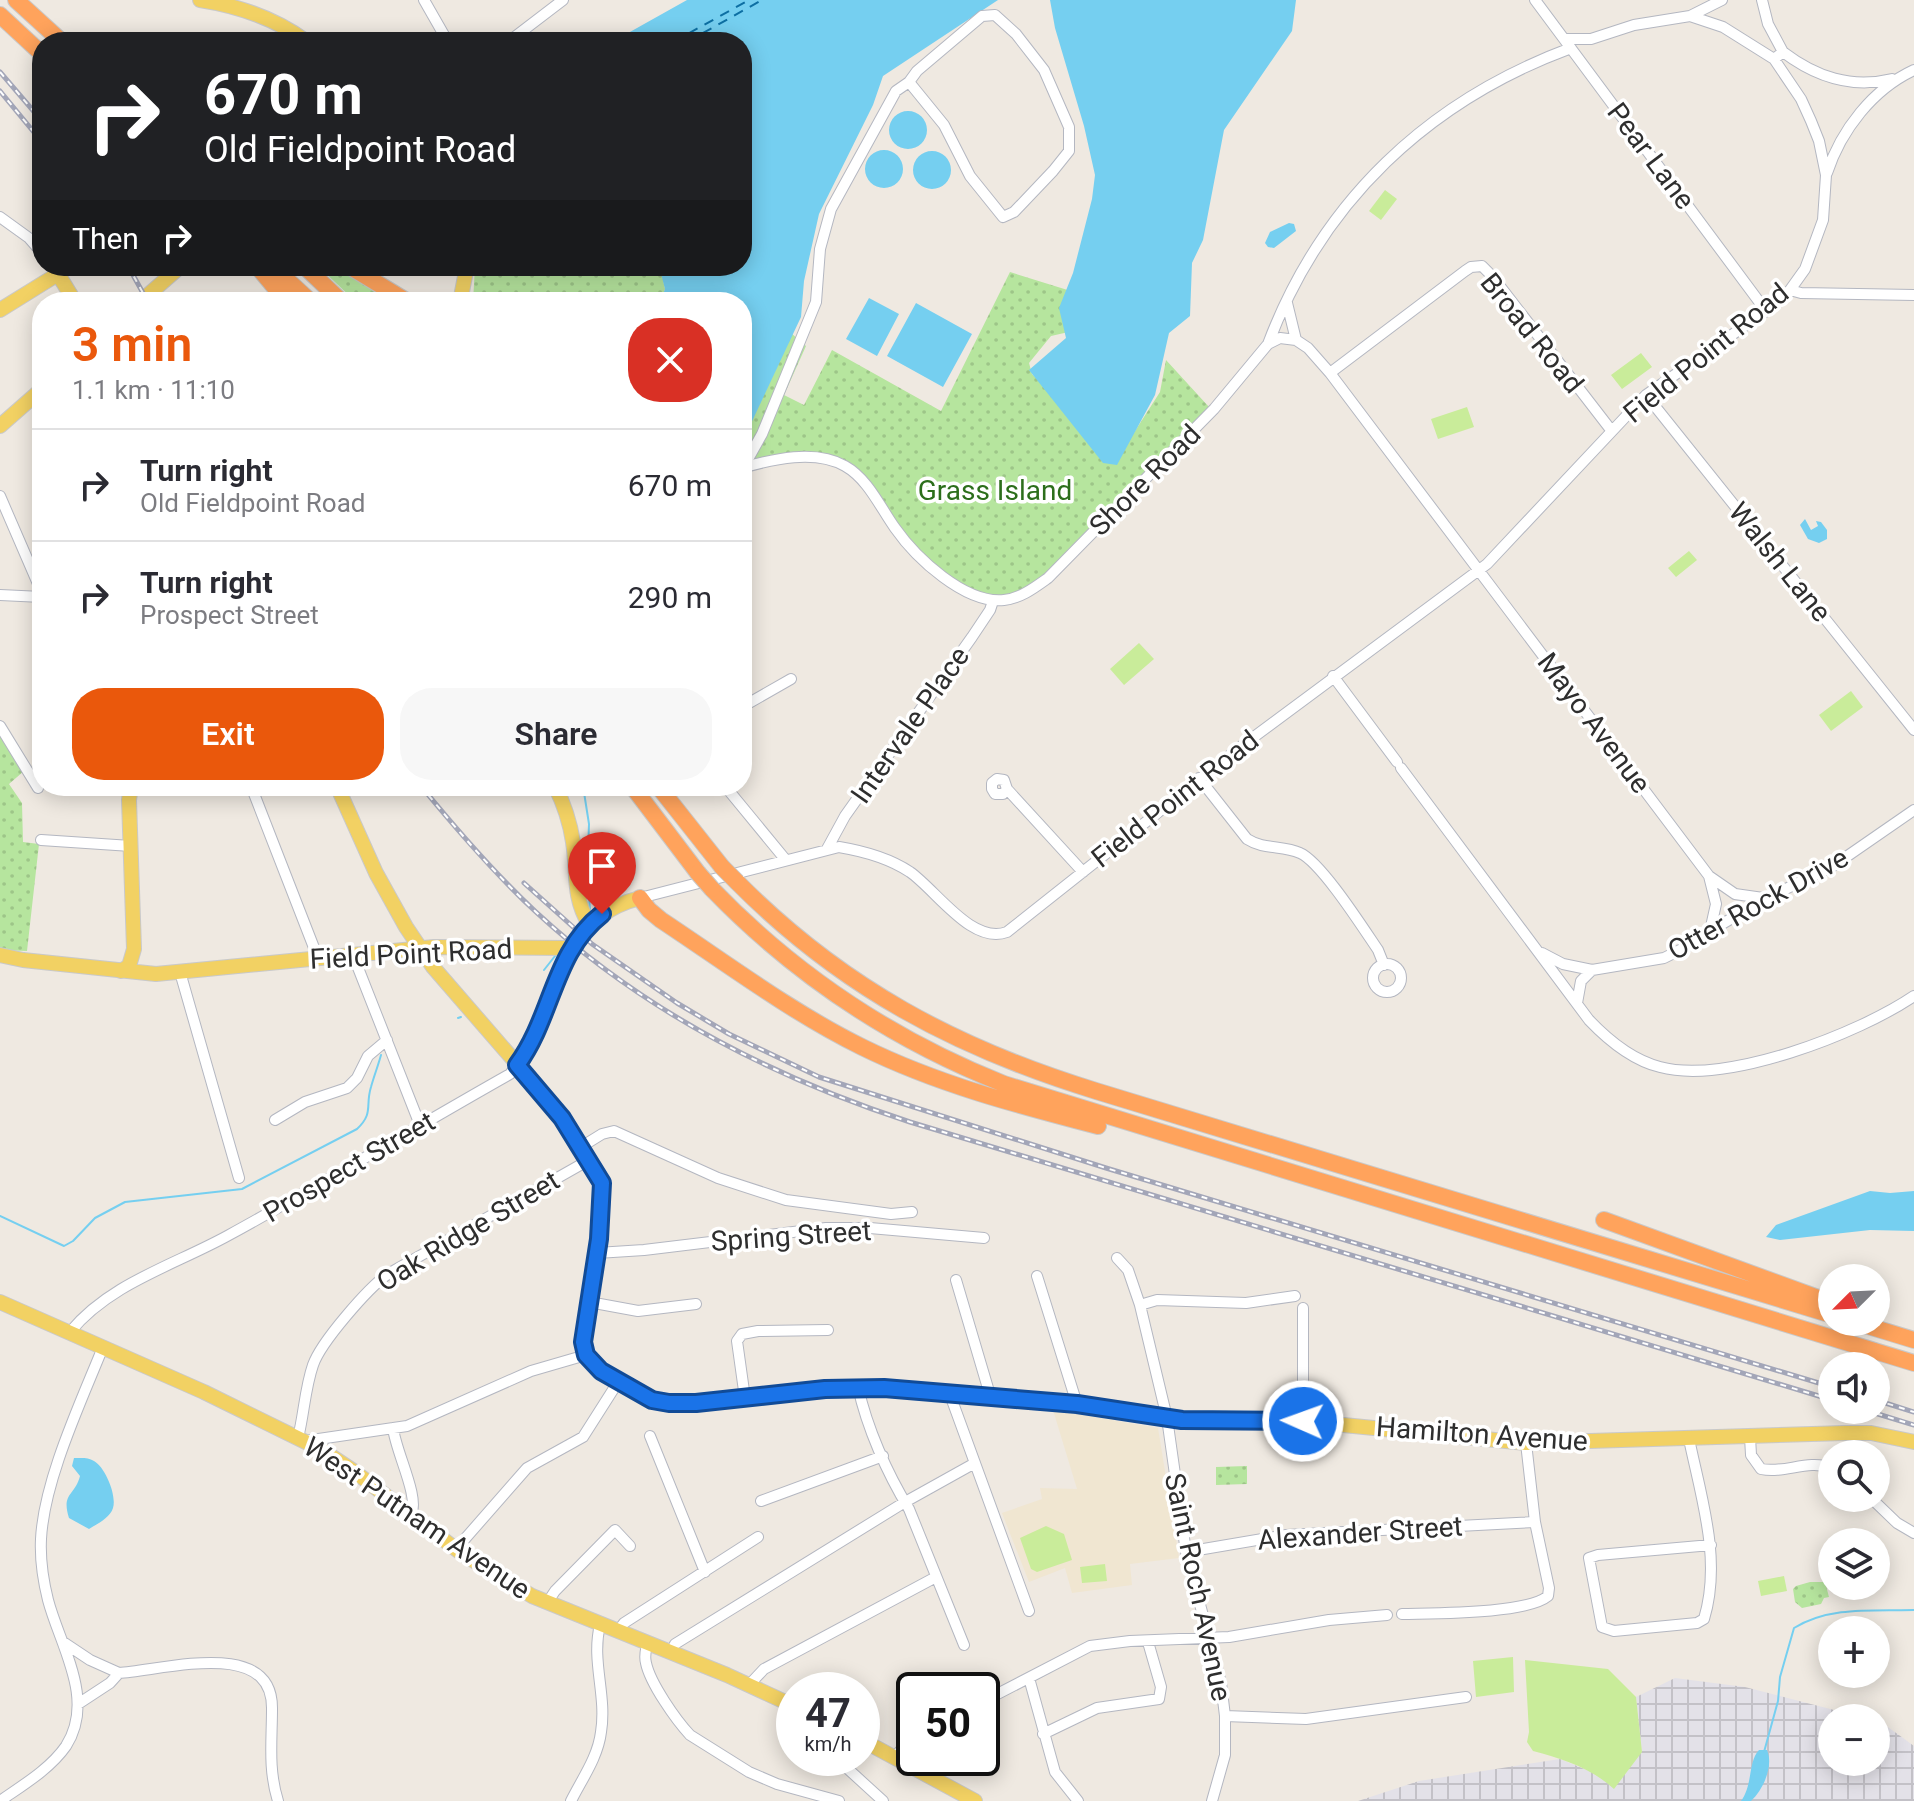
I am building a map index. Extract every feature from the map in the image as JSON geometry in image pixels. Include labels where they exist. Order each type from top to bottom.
[{"type":"highway","points":[[16,0],[51,32]]},
{"type":"highway","points":[[0,15],[32,45]]},
{"type":"highway","points":[[265,276],[279,292]]},
{"type":"highway","points":[[283,276],[300,292]]},
{"type":"highway","points":[[315,276],[331,292]]},
{"type":"highway","points":[[365,276],[392,292]]},
{"type":"highway","points":[[640,796],[712,889],[775,949],[861,1012],[931,1052],[1029,1093],[1914,1363]]},
{"type":"highway","points":[[666,796],[722,867],[793,935],[856,983],[925,1024],[973,1047],[1083,1087],[1818,1311]]},
{"type":"highway","points":[[640,898],[654,916],[790,1005],[859,1045],[903,1065],[1000,1100],[1202,1155],[1297,1176]]},
{"type":"highway","points":[[973,1047],[1196,1113]]},
{"type":"highway","points":[[1604,1220],[1818,1298]]},
{"type":"highway","points":[[1890,1326],[1914,1337]]},
{"type":"highway","points":[[1890,1331],[1914,1337]]},
{"type":"main road","points":[[200,0],[266,17],[291,32]]},
{"type":"main road","points":[[0,310],[47,276]]},
{"type":"main road","points":[[151,292],[170,276]]},
{"type":"main road","points":[[0,426],[32,398]]},
{"type":"main road","points":[[121,971],[129,966],[134,949],[130,796]]},
{"type":"main road","points":[[342,796],[381,883],[420,948],[556,1109],[585,1153],[603,1189],[583,1342],[586,1355]]},
{"type":"main road","points":[[560,796],[573,839],[578,904],[589,924]]},
{"type":"main road","name":"Field Point Road","points":[[0,955],[35,962],[156,974],[420,948],[569,948],[589,924],[615,906],[640,898]]},
{"type":"main road","name":"West Putnam Avenue","points":[[0,1302],[301,1440],[346,1465],[456,1549],[547,1603],[776,1698]]},
{"type":"main road","name":"Hamilton Avenue","points":[[586,1355],[601,1371],[618,1382],[652,1400],[680,1405],[858,1387],[990,1395],[1167,1418],[1303,1421],[1526,1443],[1871,1433],[1914,1442]]},
{"type":"main road","points":[[880,1750],[975,1801]]},
{"type":"street","points":[[424,0],[442,32]]},
{"type":"street","points":[[521,32],[563,0]]},
{"type":"street","name":"Pear Lane","points":[[1535,0],[1766,311]]},
{"type":"street","points":[[1690,16],[1722,0]]},
{"type":"street","points":[[1762,0],[1778,55],[1823,77],[1860,83],[1898,78]]},
{"type":"street","points":[[752,451],[762,434],[816,302],[820,249],[831,209],[891,97],[917,71],[982,16],[995,15],[1016,34],[1044,70],[1069,127],[1069,151],[1014,212],[1003,217],[970,176],[944,125],[909,82]]},
{"type":"street","name":"Field Point Road","points":[[640,898],[785,859],[846,848],[885,859],[910,872],[975,930],[992,935],[1007,932],[1199,778],[1497,556],[1646,395],[1766,311],[1790,290],[1805,269],[1823,220],[1826,175],[1819,141],[1778,55],[1723,27],[1690,16],[1634,25],[1567,43],[1486,86],[1437,117],[1396,151],[1350,200],[1327,230],[1287,302]]},
{"type":"street","points":[[1826,175],[1832,156],[1854,121],[1877,94],[1914,70]]},
{"type":"street","points":[[0,217],[32,241]]},
{"type":"street","name":"Broad Road","points":[[1330,373],[1465,271],[1482,266],[1611,430]]},
{"type":"street","points":[[1790,290],[1801,293],[1914,295]]},
{"type":"street","points":[[1287,302],[1296,340]]},
{"type":"street","name":"Shore Road","points":[[993,601],[1020,596],[1048,578],[1214,409],[1268,344],[1287,302]]},
{"type":"street","points":[[1268,344],[1280,338],[1296,340],[1308,348],[1479,570]]},
{"type":"street","name":"Walsh Lane","points":[[1646,395],[1914,730]]},
{"type":"street","points":[[752,466],[804,458],[844,466],[861,480],[898,532],[931,567],[970,594],[993,601]]},
{"type":"street","points":[[0,496],[32,571]]},
{"type":"street","name":"Mayo Avenue","points":[[1479,570],[1709,876],[1735,894],[1765,899]]},
{"type":"street","points":[[0,595],[32,595]]},
{"type":"street","name":"Intervale Place","points":[[827,849],[845,816],[972,637],[993,601]]},
{"type":"street","points":[[1333,676],[1577,1005],[1601,1032],[1642,1062],[1670,1070],[1709,1071],[1772,1057],[1833,1037],[1914,996]]},
{"type":"street","points":[[752,701],[791,679]]},
{"type":"street","points":[[0,726],[32,778]]},
{"type":"street","points":[[1199,778],[1255,845],[1291,850],[1309,858],[1378,950],[1384,965]]},
{"type":"street","points":[[1007,789],[1083,872]]},
{"type":"street","points":[[255,796],[318,958]]},
{"type":"street","points":[[733,796],[785,859]]},
{"type":"street","name":"Otter Rock Drive","points":[[1537,950],[1563,964],[1592,970],[1664,958],[1765,899],[1833,866],[1914,810]]},
{"type":"street","points":[[41,840],[131,846]]},
{"type":"street","points":[[1709,876],[1716,904],[1710,931]]},
{"type":"street","name":"Prospect Street","points":[[70,1332],[84,1315],[140,1278],[221,1240],[510,1074],[535,1037],[569,948]]},
{"type":"street","points":[[353,955],[420,1125]]},
{"type":"street","points":[[1577,1005],[1581,981],[1592,970]]},
{"type":"street","points":[[180,972],[239,1178]]},
{"type":"street","points":[[275,1120],[305,1102],[347,1088],[357,1078],[368,1056],[387,1040]]},
{"type":"street","name":"Oak Ridge Street","points":[[301,1440],[309,1378],[317,1356],[368,1289],[585,1153],[602,1134],[614,1131],[718,1178],[786,1200],[891,1214],[912,1212]]},
{"type":"street","name":"Spring Street","points":[[597,1253],[826,1228],[870,1228],[984,1238]]},
{"type":"street","name":"Saint Roch Avenue","points":[[1117,1258],[1128,1270],[1140,1305],[1167,1418],[1186,1552],[1221,1683],[1225,1755],[1212,1801]]},
{"type":"street","points":[[1037,1276],[1077,1404]]},
{"type":"street","points":[[956,1280],[990,1395]]},
{"type":"street","points":[[1140,1305],[1157,1300],[1246,1303],[1295,1296]]},
{"type":"street","points":[[589,1302],[638,1311],[696,1304]]},
{"type":"street","points":[[1303,1308],[1303,1421]]},
{"type":"street","points":[[745,1398],[737,1341],[742,1334],[828,1330]]},
{"type":"street","points":[[0,1801],[47,1766],[65,1747],[75,1725],[78,1704],[76,1683],[52,1615],[41,1558],[44,1518],[58,1466],[103,1347]]},
{"type":"street","points":[[301,1440],[393,1428],[424,1419],[531,1371],[586,1355]]},
{"type":"street","points":[[456,1549],[527,1468],[583,1437],[618,1382]]},
{"type":"street","points":[[858,1387],[883,1456],[964,1645]]},
{"type":"street","points":[[949,1392],[1029,1611]]},
{"type":"street","points":[[393,1428],[399,1457],[414,1497],[415,1506],[411,1515]]},
{"type":"street","points":[[650,1436],[705,1572]]},
{"type":"street","points":[[1750,1437],[1751,1455],[1761,1469],[1818,1466]]},
{"type":"street","points":[[1689,1439],[1711,1545],[1704,1619],[1614,1631],[1604,1629],[1588,1563],[1593,1556],[1711,1545]]},
{"type":"street","points":[[1402,1614],[1519,1607],[1548,1596],[1526,1443]]},
{"type":"street","points":[[761,1501],[883,1456]]},
{"type":"street","points":[[671,1653],[675,1644],[905,1502],[975,1463]]},
{"type":"street","points":[[1886,1512],[1914,1533]]},
{"type":"street","name":"Alexander Street","points":[[1186,1552],[1286,1535],[1535,1522]]},
{"type":"street","points":[[547,1603],[615,1530],[630,1546]]},
{"type":"street","points":[[617,1632],[624,1623],[758,1537]]},
{"type":"street","points":[[749,1685],[764,1669],[936,1577]]},
{"type":"street","points":[[1000,1693],[1090,1646],[1130,1641],[1229,1637],[1329,1620],[1387,1615]]},
{"type":"street","points":[[571,1801],[593,1757],[602,1730],[602,1693],[595,1647],[600,1625]]},
{"type":"street","points":[[63,1642],[90,1660],[119,1673],[219,1663],[242,1665],[253,1671],[268,1686],[273,1704],[270,1765],[278,1801]]},
{"type":"street","points":[[1043,1734],[1097,1708],[1159,1699],[1161,1687],[1148,1642]]},
{"type":"street","points":[[647,1644],[645,1656],[650,1675],[690,1735],[749,1772],[777,1784],[839,1801]]},
{"type":"street","points":[[78,1704],[110,1683],[119,1673]]},
{"type":"street","points":[[1029,1678],[1057,1778],[1078,1801]]},
{"type":"street","points":[[1225,1716],[1306,1719],[1466,1697]]},
{"type":"street","points":[[855,1776],[880,1800]]},
{"type":"shaded area","points":[[1053,1410],[1158,1428],[1179,1558],[1130,1564],[1132,1585],[1072,1593],[1065,1568],[1029,1582],[1002,1513],[1042,1499],[1040,1488],[1077,1489]]},
{"type":"shaded area","points":[[1675,1678],[1745,1687],[1818,1706],[1818,1776],[1890,1776],[1890,1729],[1914,1746],[1914,1801],[1358,1801],[1419,1781],[1560,1759],[1599,1775],[1642,1752],[1636,1697]]},
{"type":"green space","points":[[1385,190],[1397,199],[1381,220],[1369,211]]},
{"type":"green space","name":"Grass Island","points":[[1010,272],[1074,292],[1073,331],[1051,336],[1029,363],[1032,374],[1119,456],[1160,392],[1166,360],[1209,407],[1041,577],[1018,591],[1002,595],[973,589],[944,572],[918,548],[862,473],[845,460],[823,454],[752,460],[752,406],[791,333],[806,346],[784,395],[804,405],[832,350],[941,411]]},
{"type":"green space","points":[[329,276],[355,276],[379,292],[345,292]]},
{"type":"green space","points":[[474,276],[662,276],[665,289],[664,292],[474,292]]},
{"type":"green space","points":[[1641,353],[1652,367],[1622,389],[1611,375]]},
{"type":"green space","points":[[1467,407],[1474,427],[1438,439],[1431,419]]},
{"type":"green space","points":[[1689,551],[1697,560],[1676,577],[1668,568]]},
{"type":"green space","points":[[1139,643],[1154,659],[1124,685],[1110,669]]},
{"type":"green space","points":[[1851,691],[1863,707],[1831,731],[1819,715]]},
{"type":"green space","points":[[0,734],[24,771],[9,784],[22,803],[23,842],[39,844],[27,951],[0,950]]},
{"type":"green space","points":[[1247,1466],[1247,1484],[1216,1485],[1216,1467]]},
{"type":"green space","points":[[1046,1526],[1064,1534],[1072,1560],[1037,1572],[1031,1569],[1020,1538]]},
{"type":"green space","points":[[1105,1564],[1107,1581],[1082,1583],[1080,1567]]},
{"type":"green space","points":[[1784,1576],[1787,1591],[1761,1596],[1758,1581]]},
{"type":"green space","points":[[1818,1582],[1818,1600],[1823,1600],[1821,1604],[1802,1608],[1795,1602],[1793,1589]]},
{"type":"green space","points":[[1513,1657],[1514,1692],[1476,1697],[1473,1661]]},
{"type":"green space","points":[[1525,1660],[1608,1669],[1636,1697],[1642,1752],[1614,1789],[1576,1765],[1533,1751],[1527,1742]]},
{"type":"water","points":[[687,0],[998,0],[883,76],[873,105],[819,214],[804,281],[801,317],[752,421],[752,292],[664,292],[662,276],[752,276],[752,32],[630,32]]},
{"type":"water","points":[[1050,0],[1296,0],[1292,31],[1224,130],[1203,240],[1192,263],[1190,316],[1169,333],[1155,395],[1117,465],[1103,463],[1029,370],[1066,338],[1059,308],[1073,273],[1095,175]]},
{"type":"water","points":[[908,111],[922,116],[927,130],[922,144],[908,149],[894,144],[889,130],[894,116]]},
{"type":"water","points":[[884,150],[898,155],[903,169],[898,183],[884,188],[870,183],[865,169],[870,155]]},
{"type":"water","points":[[932,151],[946,156],[951,170],[946,184],[932,189],[918,184],[913,170],[918,156]]},
{"type":"water","points":[[1289,223],[1294,224],[1296,231],[1274,248],[1268,247],[1265,243],[1270,232]]},
{"type":"water","points":[[869,298],[899,314],[877,356],[846,339]]},
{"type":"water","points":[[916,303],[972,334],[943,387],[887,356]]},
{"type":"water","points":[[1805,519],[1811,530],[1818,526],[1816,521],[1821,522],[1827,530],[1827,539],[1819,543],[1808,539],[1800,525]]},
{"type":"water","points":[[1870,1191],[1914,1191],[1914,1231],[1870,1230],[1780,1240],[1766,1237],[1776,1225]]},
{"type":"water","points":[[74,1458],[89,1459],[98,1464],[112,1489],[114,1502],[109,1515],[89,1529],[69,1518],[67,1510],[68,1499],[80,1476],[72,1466]]},
{"type":"water","points":[[1759,1750],[1767,1750],[1769,1756],[1766,1777],[1751,1801],[1741,1801],[1753,1760]]},
{"type":"waterway","points":[[585,796],[589,824],[587,877],[590,909]]},
{"type":"waterway","points":[[544,970],[555,956]]},
{"type":"waterway","points":[[0,1216],[64,1246],[95,1218],[125,1202],[242,1189],[357,1129],[367,1114],[369,1094],[381,1055]]},
{"type":"waterway","points":[[1764,1752],[1794,1628],[1837,1613],[1914,1610]]},
{"type":"ferry route","points":[[691,32],[749,0]]},
{"type":"ferry route","points":[[705,32],[762,0]]},
{"type":"railway","points":[[0,72],[32,109]]},
{"type":"railway","points":[[0,91],[32,130]]},
{"type":"railway","points":[[134,276],[142,292]]},
{"type":"railway","points":[[429,796],[505,882],[577,948],[665,1010],[759,1062],[808,1084],[910,1122],[1818,1396]]},
{"type":"railway","points":[[524,883],[592,944],[677,1003],[729,1034],[819,1077],[1106,1168],[1818,1383]]},
{"type":"railway","points":[[1890,1404],[1914,1412]]},
{"type":"railway","points":[[1890,1418],[1914,1425]]},
{"type":"route","points":[[602,914],[569,948],[535,1037],[517,1065],[556,1109],[602,1183],[599,1239],[583,1342],[586,1355],[601,1371],[652,1400],[680,1405],[858,1387],[990,1395],[1182,1420],[1303,1421]]}]
